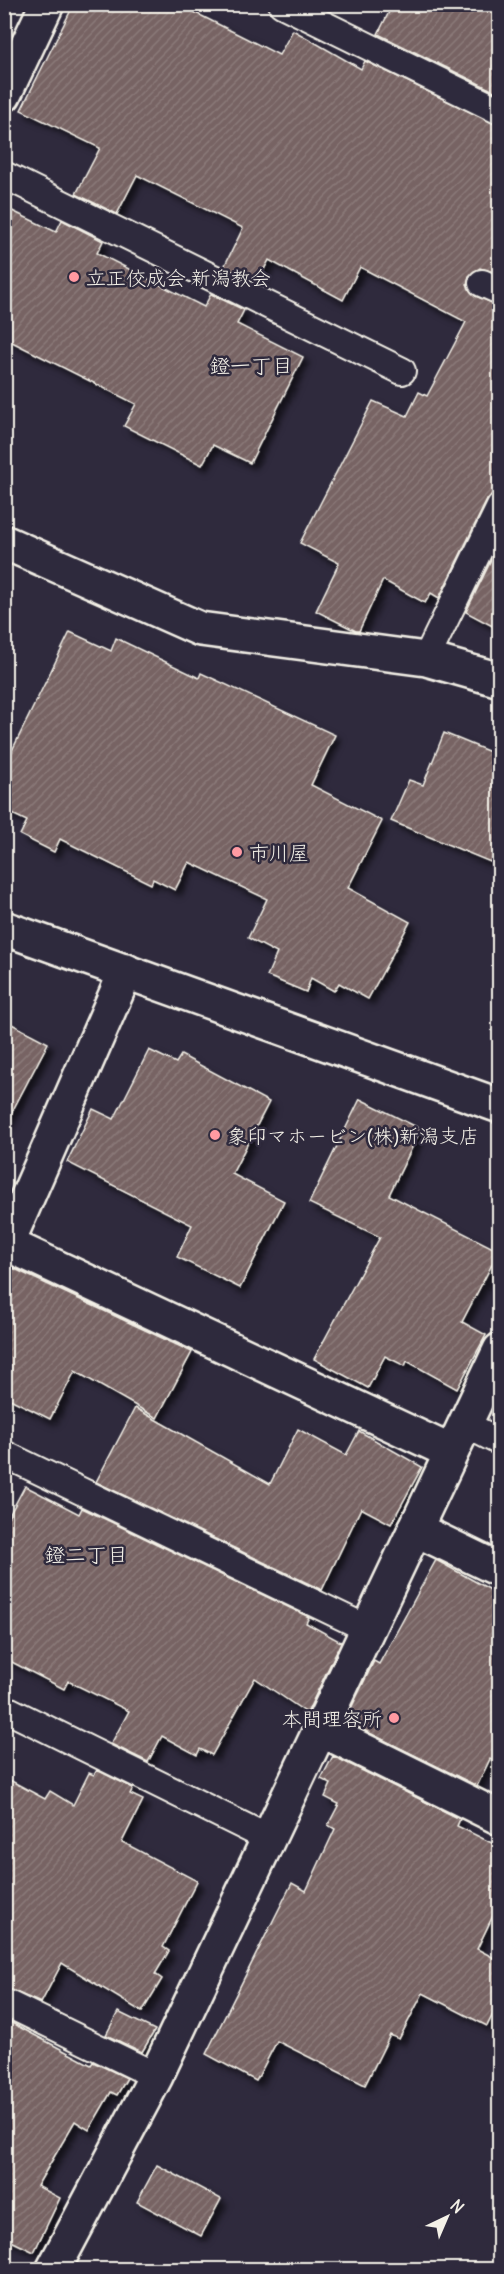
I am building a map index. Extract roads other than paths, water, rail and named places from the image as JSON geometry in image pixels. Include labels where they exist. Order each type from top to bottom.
[{"type":"street","points":[[4,94],[47,4]]},
{"type":"street","points":[[4,542],[200,629],[426,659],[500,680]]},
{"type":"street","points":[[4,928],[500,1106]]},
{"type":"street","points":[[126,971],[7,1244],[458,1438]]},
{"type":"street","points":[[53,2270],[156,2076],[500,1350]]},
{"type":"street","points":[[415,1529],[500,1570]]},
{"type":"street","points":[[320,1729],[500,1818]]},
{"type":"lane","points":[[282,4],[500,111]]},
{"type":"lane","points":[[4,175],[402,370]]},
{"type":"lane","points":[[426,659],[500,507]]},
{"type":"lane","points":[[458,1438],[500,1442]]},
{"type":"lane","points":[[4,1454],[368,1629]]},
{"type":"lane","points":[[4,1708],[268,1838]]},
{"type":"lane","points":[[4,2002],[156,2076]]},
{"type":"place","name":"立正佼成会 新潟教会","points":[[74,277]]},
{"type":"place","name":"市川屋","points":[[237,852]]},
{"type":"place","name":"象印マホービン(株)新潟支店","points":[[215,1135]]},
{"type":"place","name":"本間理容所","points":[[394,1718]]},
{"type":"district","name":"鐙一丁目","points":[[251,365]]},
{"type":"district","name":"鐙二丁目","points":[[86,1554]]}]
